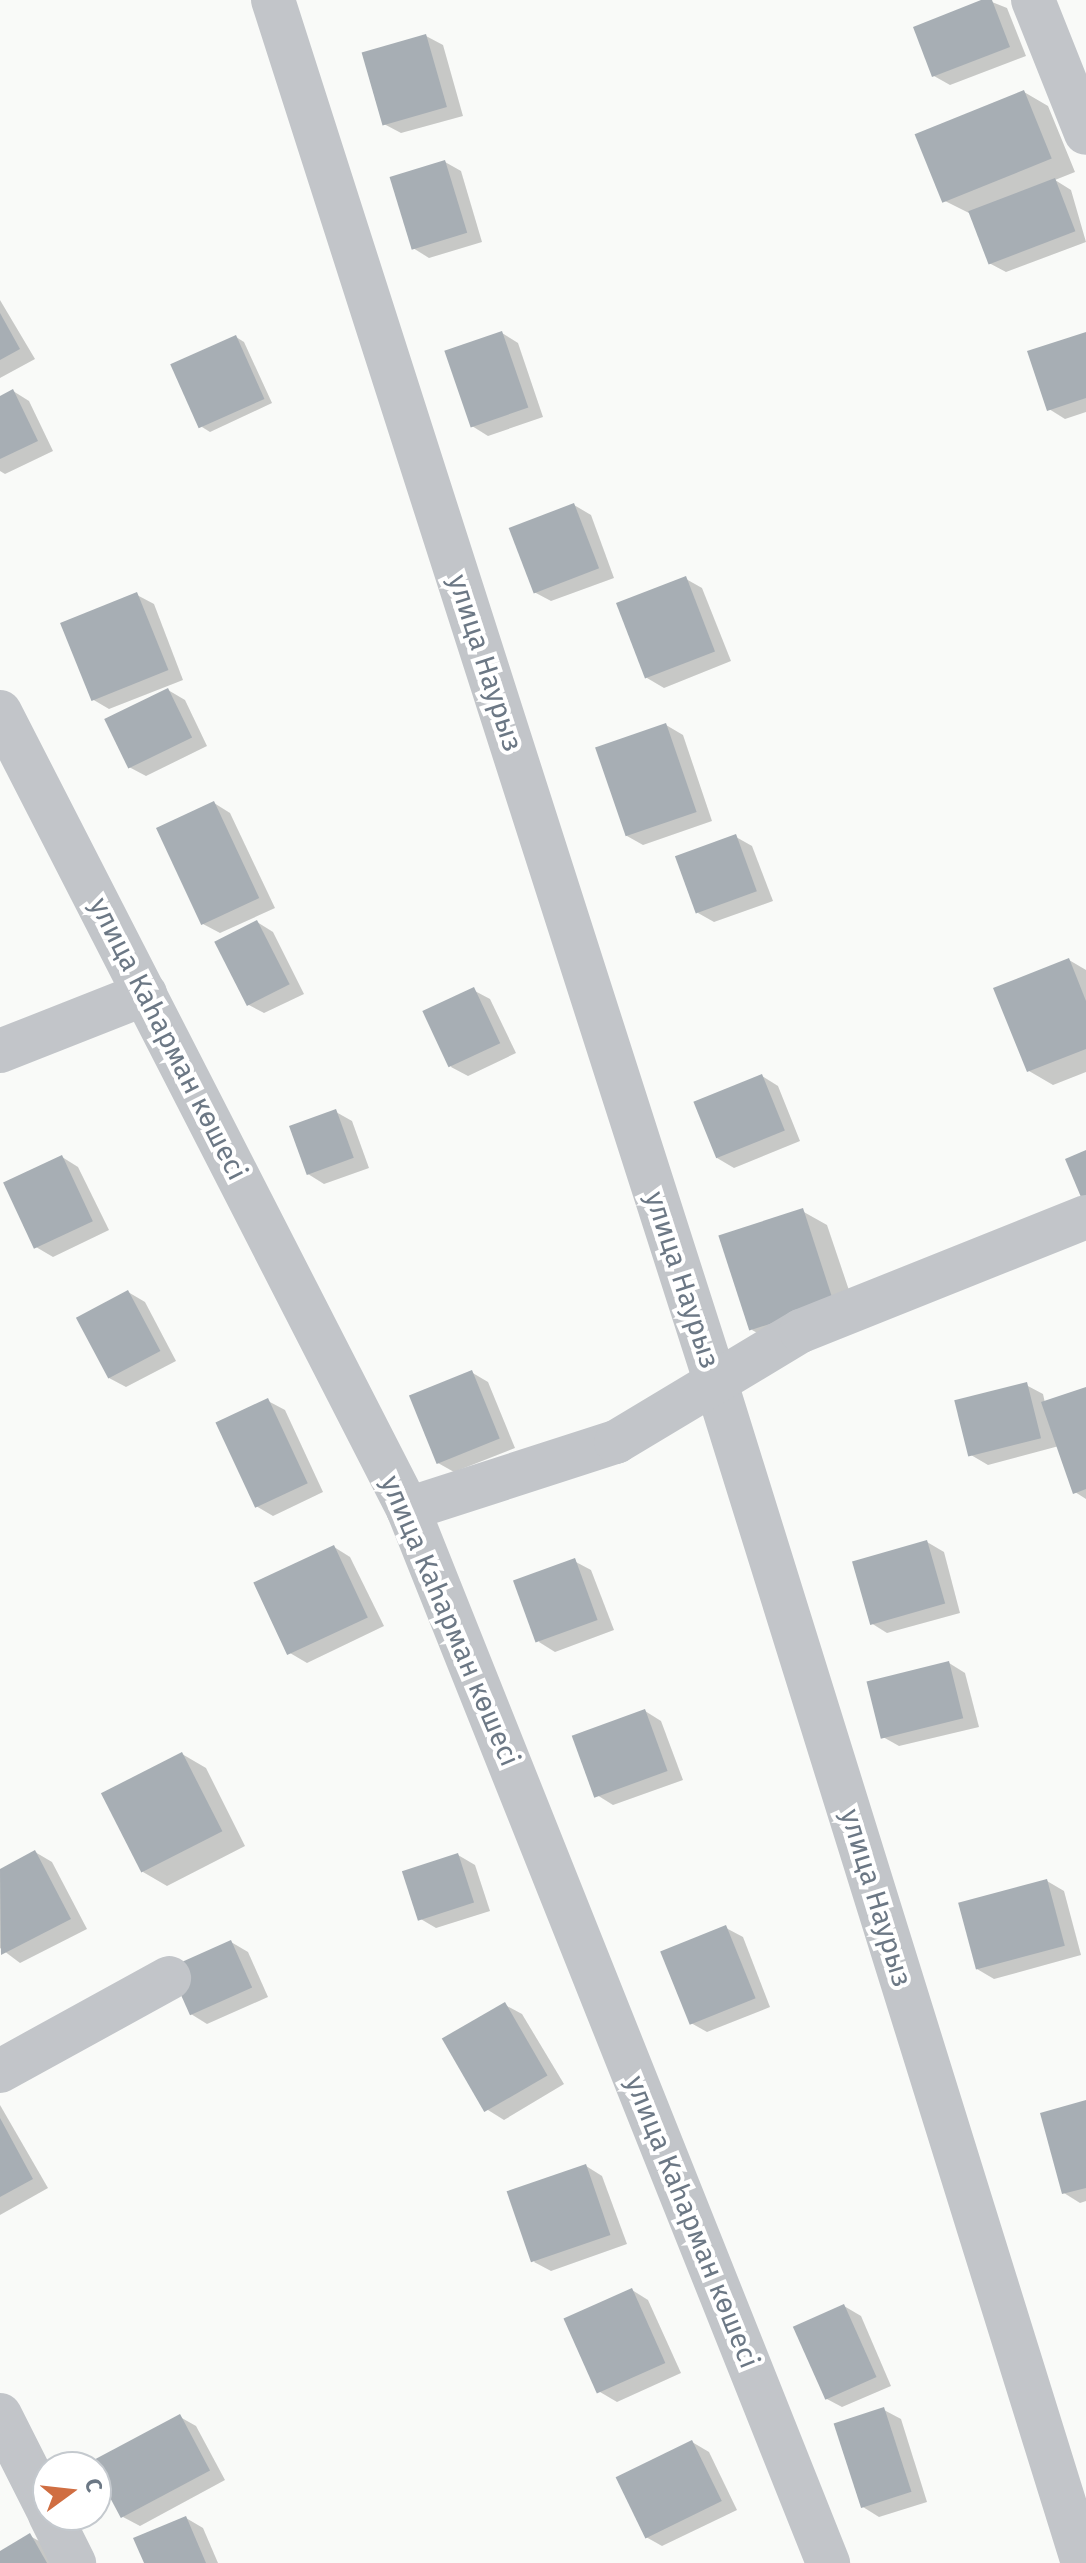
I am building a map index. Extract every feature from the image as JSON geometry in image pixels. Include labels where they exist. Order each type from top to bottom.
[{"type":"street","name":"улица Наурыз","points":[[273,0],[715,1380],[1083,2563]]},
{"type":"street","points":[[1033,0],[1086,133]]},
{"type":"street","name":"улица Каһарман көшесі","points":[[0,712],[408,1509],[828,2563]]},
{"type":"street","points":[[0,1051],[145,994]]},
{"type":"street","points":[[408,1509],[616,1442],[801,1331],[1086,1217]]},
{"type":"street","points":[[0,2071],[169,1978]]},
{"type":"street","points":[[0,2415],[32,2479]]},
{"type":"street","points":[[58,2531],[74,2563]]},
{"type":"building","points":[[981,0],[992,0],[1010,47],[932,77],[913,27]]},
{"type":"building","points":[[426,34],[447,107],[383,126],[362,52]]},
{"type":"building","points":[[1024,90],[1052,159],[942,203],[915,134]]},
{"type":"building","points":[[445,160],[467,233],[412,250],[390,177]]},
{"type":"building","points":[[1055,178],[1075,231],[989,265],[968,211]]},
{"type":"building","points":[[0,313],[20,349],[0,360]]},
{"type":"building","points":[[502,331],[528,408],[471,427],[444,351]]},
{"type":"building","points":[[1086,332],[1086,398],[1047,411],[1027,351]]},
{"type":"building","points":[[236,335],[264,399],[199,428],[170,364]]},
{"type":"building","points":[[13,389],[38,441],[0,459],[0,396]]},
{"type":"building","points":[[574,503],[599,568],[534,593],[509,528]]},
{"type":"building","points":[[686,576],[715,652],[645,678],[616,603]]},
{"type":"building","points":[[137,592],[168,670],[92,701],[60,623]]},
{"type":"building","points":[[168,688],[192,737],[128,769],[104,719]]},
{"type":"building","points":[[666,723],[697,812],[626,836],[595,747]]},
{"type":"building","points":[[214,801],[259,898],[201,925],[156,828]]},
{"type":"building","points":[[736,834],[757,891],[696,914],[675,856]]},
{"type":"building","points":[[257,920],[290,984],[247,1006],[214,942]]},
{"type":"building","points":[[1069,958],[1086,1001],[1086,1049],[1027,1072],[993,988]]},
{"type":"building","points":[[474,987],[500,1043],[449,1067],[422,1011]]},
{"type":"building","points":[[762,1074],[785,1131],[716,1158],[693,1102]]},
{"type":"building","points":[[336,1109],[354,1158],[307,1175],[289,1126]]},
{"type":"building","points":[[1086,1150],[1086,1209],[1065,1159]]},
{"type":"building","points":[[62,1155],[93,1221],[34,1249],[3,1182]]},
{"type":"building","points":[[803,1208],[834,1303],[749,1331],[718,1236]]},
{"type":"building","points":[[128,1290],[160,1351],[108,1379],[76,1318]]},
{"type":"building","points":[[472,1370],[500,1439],[437,1464],[409,1395]]},
{"type":"building","points":[[1027,1382],[1041,1438],[968,1456],[954,1400]]},
{"type":"building","points":[[1086,1387],[1086,1489],[1073,1494],[1041,1402]]},
{"type":"building","points":[[268,1398],[308,1483],[255,1508],[215,1423]]},
{"type":"building","points":[[927,1540],[945,1603],[870,1625],[852,1561]]},
{"type":"building","points":[[334,1545],[368,1618],[287,1655],[253,1583]]},
{"type":"building","points":[[575,1558],[598,1620],[536,1643],[513,1581]]},
{"type":"building","points":[[949,1661],[963,1718],[881,1739],[867,1682]]},
{"type":"building","points":[[645,1709],[668,1771],[594,1798],[572,1736]]},
{"type":"building","points":[[182,1752],[222,1831],[141,1873],[101,1793]]},
{"type":"building","points":[[35,1850],[71,1919],[1,1955],[0,1869]]},
{"type":"building","points":[[458,1853],[474,1902],[418,1921],[402,1871]]},
{"type":"building","points":[[1047,1879],[1065,1946],[976,1969],[958,1903]]},
{"type":"building","points":[[726,1925],[756,1998],[690,2025],[660,1952]]},
{"type":"building","points":[[231,1940],[252,1988],[190,2015],[169,1968]]},
{"type":"building","points":[[505,2002],[548,2076],[484,2112],[442,2038]]},
{"type":"building","points":[[1086,2100],[1086,2188],[1062,2194],[1040,2113]]},
{"type":"building","points":[[0,2118],[33,2179],[0,2197]]},
{"type":"building","points":[[586,2164],[610,2235],[531,2262],[507,2191]]},
{"type":"building","points":[[632,2288],[665,2363],[597,2393],[563,2319]]},
{"type":"building","points":[[844,2304],[877,2377],[825,2400],[793,2327]]},
{"type":"building","points":[[884,2407],[912,2492],[861,2508],[834,2423]]},
{"type":"building","points":[[180,2414],[210,2471],[121,2518],[112,2501],[110,2451]]},
{"type":"building","points":[[692,2440],[722,2501],[645,2538],[616,2477]]},
{"type":"building","points":[[186,2516],[206,2563],[144,2563],[133,2538]]},
{"type":"building","points":[[30,2533],[47,2563],[0,2563],[0,2551]]}]
